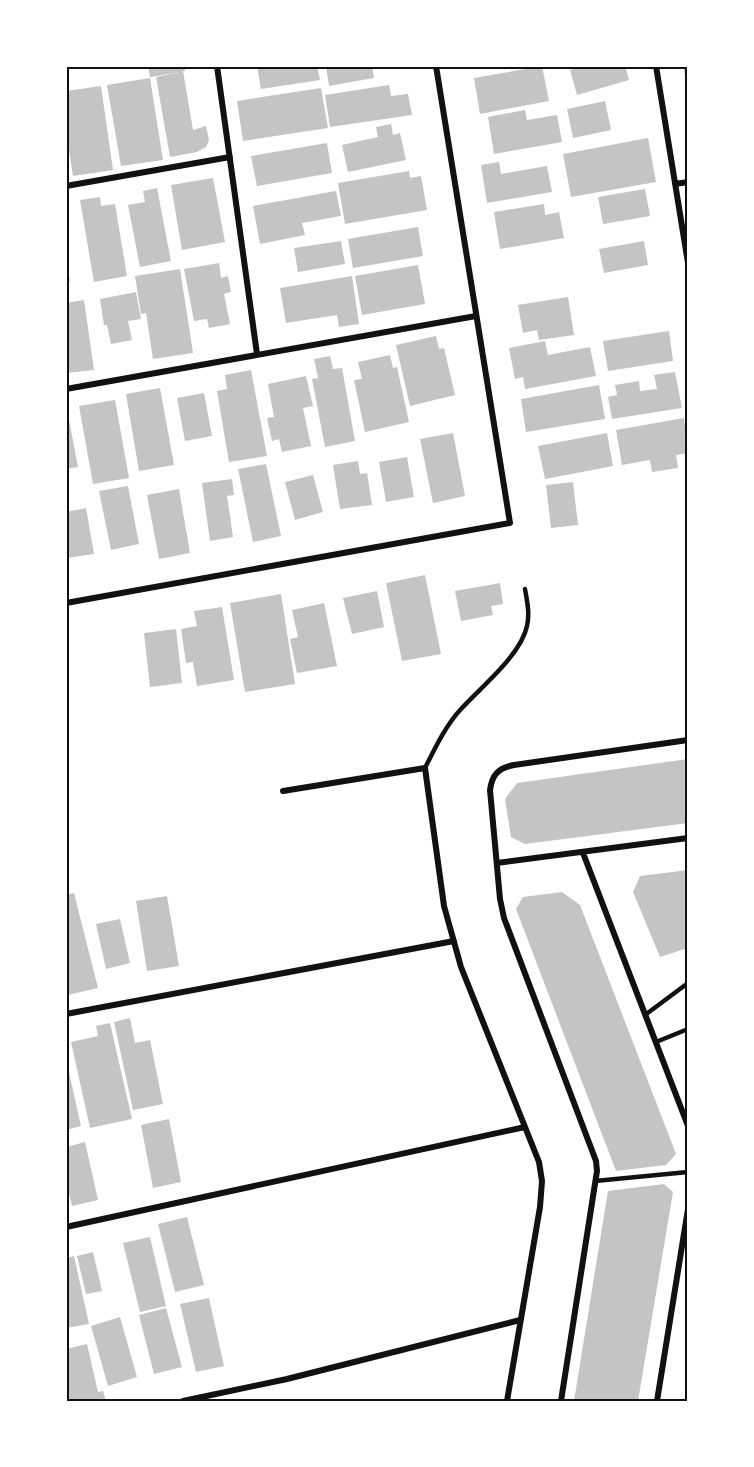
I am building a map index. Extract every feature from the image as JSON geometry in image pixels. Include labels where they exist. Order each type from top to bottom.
[{"type":"street","points":[[217,66],[257,354]]},
{"type":"street","points":[[66,603],[510,523],[436,66]]},
{"type":"street","points":[[656,66],[688,263]]},
{"type":"street","points":[[66,186],[230,157]]},
{"type":"street","points":[[675,184],[688,182]]},
{"type":"street","points":[[66,389],[476,316]]},
{"type":"street","points":[[561,1401],[597,1171],[592,1151],[504,918],[489,790],[491,780],[497,771],[514,765],[688,740]]},
{"type":"street","points":[[283,791],[425,768],[444,906],[461,967],[539,1162],[542,1181],[540,1207],[507,1401]]},
{"type":"street","points":[[497,863],[688,838]]},
{"type":"street","points":[[584,853],[688,1126]]},
{"type":"street","points":[[66,1014],[454,941]]},
{"type":"street","points":[[66,1227],[525,1127]]},
{"type":"street","points":[[657,1401],[688,1209]]},
{"type":"street","points":[[183,1401],[287,1378],[520,1320]]},
{"type":"lane","points":[[425,768],[459,710],[501,669],[527,628],[529,612],[525,589]]},
{"type":"lane","points":[[645,1015],[688,983]]},
{"type":"lane","points":[[656,1042],[688,1029]]},
{"type":"lane","points":[[595,1182],[688,1172]]},
{"type":"building","points":[[148,66],[184,66],[193,130],[206,126],[209,140],[206,147],[197,152],[170,157],[156,77],[180,72],[150,77]]},
{"type":"building","points":[[257,66],[317,66],[320,80],[261,89]]},
{"type":"building","points":[[326,66],[372,66],[374,78],[329,86]]},
{"type":"building","points":[[542,66],[549,101],[480,114],[474,78]]},
{"type":"building","points":[[584,66],[625,66],[629,80],[577,95],[570,70]]},
{"type":"building","points":[[683,66],[688,66],[688,81],[686,81]]},
{"type":"building","points":[[150,78],[163,160],[121,166],[107,85]]},
{"type":"building","points":[[389,85],[391,96],[408,94],[412,115],[330,127],[325,95]]},
{"type":"building","points":[[101,86],[113,170],[73,176],[66,130],[66,91]]},
{"type":"building","points":[[321,88],[328,128],[243,141],[237,101]]},
{"type":"building","points":[[605,101],[611,130],[573,138],[567,109]]},
{"type":"building","points":[[525,110],[527,120],[557,115],[562,142],[494,154],[488,117]]},
{"type":"building","points":[[391,124],[393,135],[400,133],[406,160],[348,172],[342,145],[378,137],[376,127]]},
{"type":"building","points":[[648,138],[656,182],[571,197],[563,154]]},
{"type":"building","points":[[327,143],[332,173],[257,186],[251,156]]},
{"type":"building","points":[[499,162],[501,174],[547,166],[552,192],[487,203],[481,165]]},
{"type":"building","points":[[409,171],[410,178],[421,176],[427,210],[345,224],[338,183]]},
{"type":"building","points":[[213,178],[225,242],[182,250],[171,185]]},
{"type":"building","points":[[157,188],[171,261],[140,267],[128,205],[145,202],[143,191]]},
{"type":"building","points":[[645,189],[650,216],[603,224],[598,197]]},
{"type":"building","points":[[336,191],[341,216],[302,223],[305,235],[260,244],[253,206]]},
{"type":"building","points":[[100,197],[101,206],[115,204],[127,276],[94,282],[80,200]]},
{"type":"building","points":[[544,204],[545,215],[559,212],[564,238],[500,249],[494,212]]},
{"type":"building","points":[[418,227],[423,256],[353,268],[348,239]]},
{"type":"building","points":[[341,241],[345,264],[298,272],[294,248]]},
{"type":"building","points":[[644,241],[648,265],[604,273],[599,249]]},
{"type":"building","points":[[66,261],[70,281],[66,281]]},
{"type":"building","points":[[219,263],[221,278],[228,276],[231,292],[224,294],[230,324],[209,328],[207,319],[194,321],[184,269]]},
{"type":"building","points":[[418,265],[425,304],[362,315],[355,276]]},
{"type":"building","points":[[180,269],[193,353],[153,359],[146,313],[141,314],[135,276]]},
{"type":"building","points":[[352,276],[359,324],[339,327],[337,315],[286,323],[280,288]]},
{"type":"building","points":[[136,292],[141,319],[128,321],[132,340],[111,344],[107,325],[104,325],[100,299]]},
{"type":"building","points":[[568,297],[574,335],[539,340],[537,330],[523,333],[518,305]]},
{"type":"building","points":[[84,300],[94,370],[66,373],[66,303]]},
{"type":"building","points":[[669,331],[673,361],[608,371],[603,341]]},
{"type":"building","points":[[436,336],[439,349],[444,348],[455,395],[410,406],[396,345]]},
{"type":"building","points":[[545,341],[548,355],[590,347],[596,376],[525,389],[523,377],[515,379],[509,348]]},
{"type":"building","points":[[390,355],[393,368],[397,367],[409,422],[365,432],[354,380],[362,379],[358,362]]},
{"type":"building","points":[[330,356],[333,369],[342,368],[355,441],[325,447],[312,379],[318,378],[314,359]]},
{"type":"building","points":[[251,370],[267,456],[229,462],[217,391],[227,389],[225,375]]},
{"type":"building","points":[[675,372],[682,408],[612,419],[608,397],[617,395],[615,385],[639,381],[640,391],[657,389],[654,375]]},
{"type":"building","points":[[306,376],[313,406],[303,408],[311,446],[282,452],[279,439],[272,441],[267,418],[274,417],[268,384]]},
{"type":"building","points":[[599,385],[605,419],[526,432],[521,399]]},
{"type":"building","points":[[160,388],[174,465],[139,471],[126,394]]},
{"type":"building","points":[[204,393],[212,436],[185,441],[177,398]]},
{"type":"building","points":[[115,400],[129,478],[93,484],[79,406]]},
{"type":"building","points":[[66,404],[78,467],[66,469]]},
{"type":"building","points":[[684,418],[688,453],[676,455],[678,468],[652,472],[650,460],[622,465],[616,430]]},
{"type":"building","points":[[453,433],[465,496],[433,503],[420,439]]},
{"type":"building","points":[[607,433],[613,466],[545,479],[538,446]]},
{"type":"building","points":[[407,457],[414,497],[386,502],[379,462]]},
{"type":"building","points":[[358,461],[360,474],[367,473],[372,505],[340,509],[333,465]]},
{"type":"building","points":[[266,464],[281,536],[253,542],[238,469]]},
{"type":"building","points":[[313,475],[323,512],[295,520],[285,482]]},
{"type":"building","points":[[232,479],[234,495],[227,496],[233,537],[210,541],[202,483]]},
{"type":"building","points":[[573,482],[578,525],[551,528],[546,485]]},
{"type":"building","points":[[128,486],[139,544],[111,550],[99,491]]},
{"type":"building","points":[[179,489],[190,553],[159,559],[147,495]]},
{"type":"building","points":[[86,508],[94,554],[67,558],[66,512]]},
{"type":"building","points":[[425,575],[441,654],[402,661],[386,583]]},
{"type":"building","points":[[500,583],[503,604],[491,606],[493,615],[461,621],[455,591]]},
{"type":"building","points":[[377,591],[384,627],[352,634],[343,598]]},
{"type":"building","points":[[281,594],[295,684],[245,692],[230,603]]},
{"type":"building","points":[[324,603],[337,666],[297,673],[290,639],[298,637],[292,610]]},
{"type":"building","points":[[222,607],[234,680],[197,686],[193,662],[186,663],[181,629],[197,626],[194,611]]},
{"type":"building","points":[[176,629],[182,683],[150,687],[144,633]]},
{"type":"building","points":[[688,759],[688,823],[525,844],[511,837],[505,799],[517,783]]},
{"type":"building","points":[[688,870],[688,948],[660,957],[633,892],[640,876]]},
{"type":"building","points":[[562,892],[580,905],[676,1154],[666,1165],[616,1171],[516,909],[523,897]]},
{"type":"building","points":[[74,893],[98,988],[68,995],[66,988],[66,895]]},
{"type":"building","points":[[167,896],[179,966],[147,971],[136,901]]},
{"type":"building","points":[[120,919],[130,963],[106,969],[96,924]]},
{"type":"building","points":[[130,1018],[135,1043],[150,1040],[163,1104],[133,1110],[114,1022]]},
{"type":"building","points":[[110,1023],[132,1119],[90,1128],[71,1042],[98,1036],[96,1026]]},
{"type":"building","points":[[66,1059],[81,1126],[66,1130]]},
{"type":"building","points":[[169,1119],[181,1182],[153,1188],[141,1125]]},
{"type":"building","points":[[85,1142],[98,1200],[72,1206],[66,1181],[66,1147]]},
{"type":"building","points":[[664,1184],[673,1192],[638,1401],[574,1401],[608,1191]]},
{"type":"building","points":[[187,1217],[204,1285],[175,1292],[158,1224]]},
{"type":"building","points":[[150,1237],[166,1306],[140,1312],[123,1243]]},
{"type":"building","points":[[93,1252],[102,1291],[86,1294],[77,1256]]},
{"type":"building","points":[[74,1256],[89,1324],[66,1328],[66,1258]]},
{"type":"building","points":[[209,1298],[224,1366],[196,1372],[180,1304]]},
{"type":"building","points":[[166,1308],[182,1367],[154,1374],[139,1315]]},
{"type":"building","points":[[120,1317],[137,1377],[108,1386],[91,1326]]},
{"type":"building","points":[[87,1344],[98,1392],[103,1391],[106,1401],[66,1401],[69,1397],[66,1383],[66,1349]]}]
